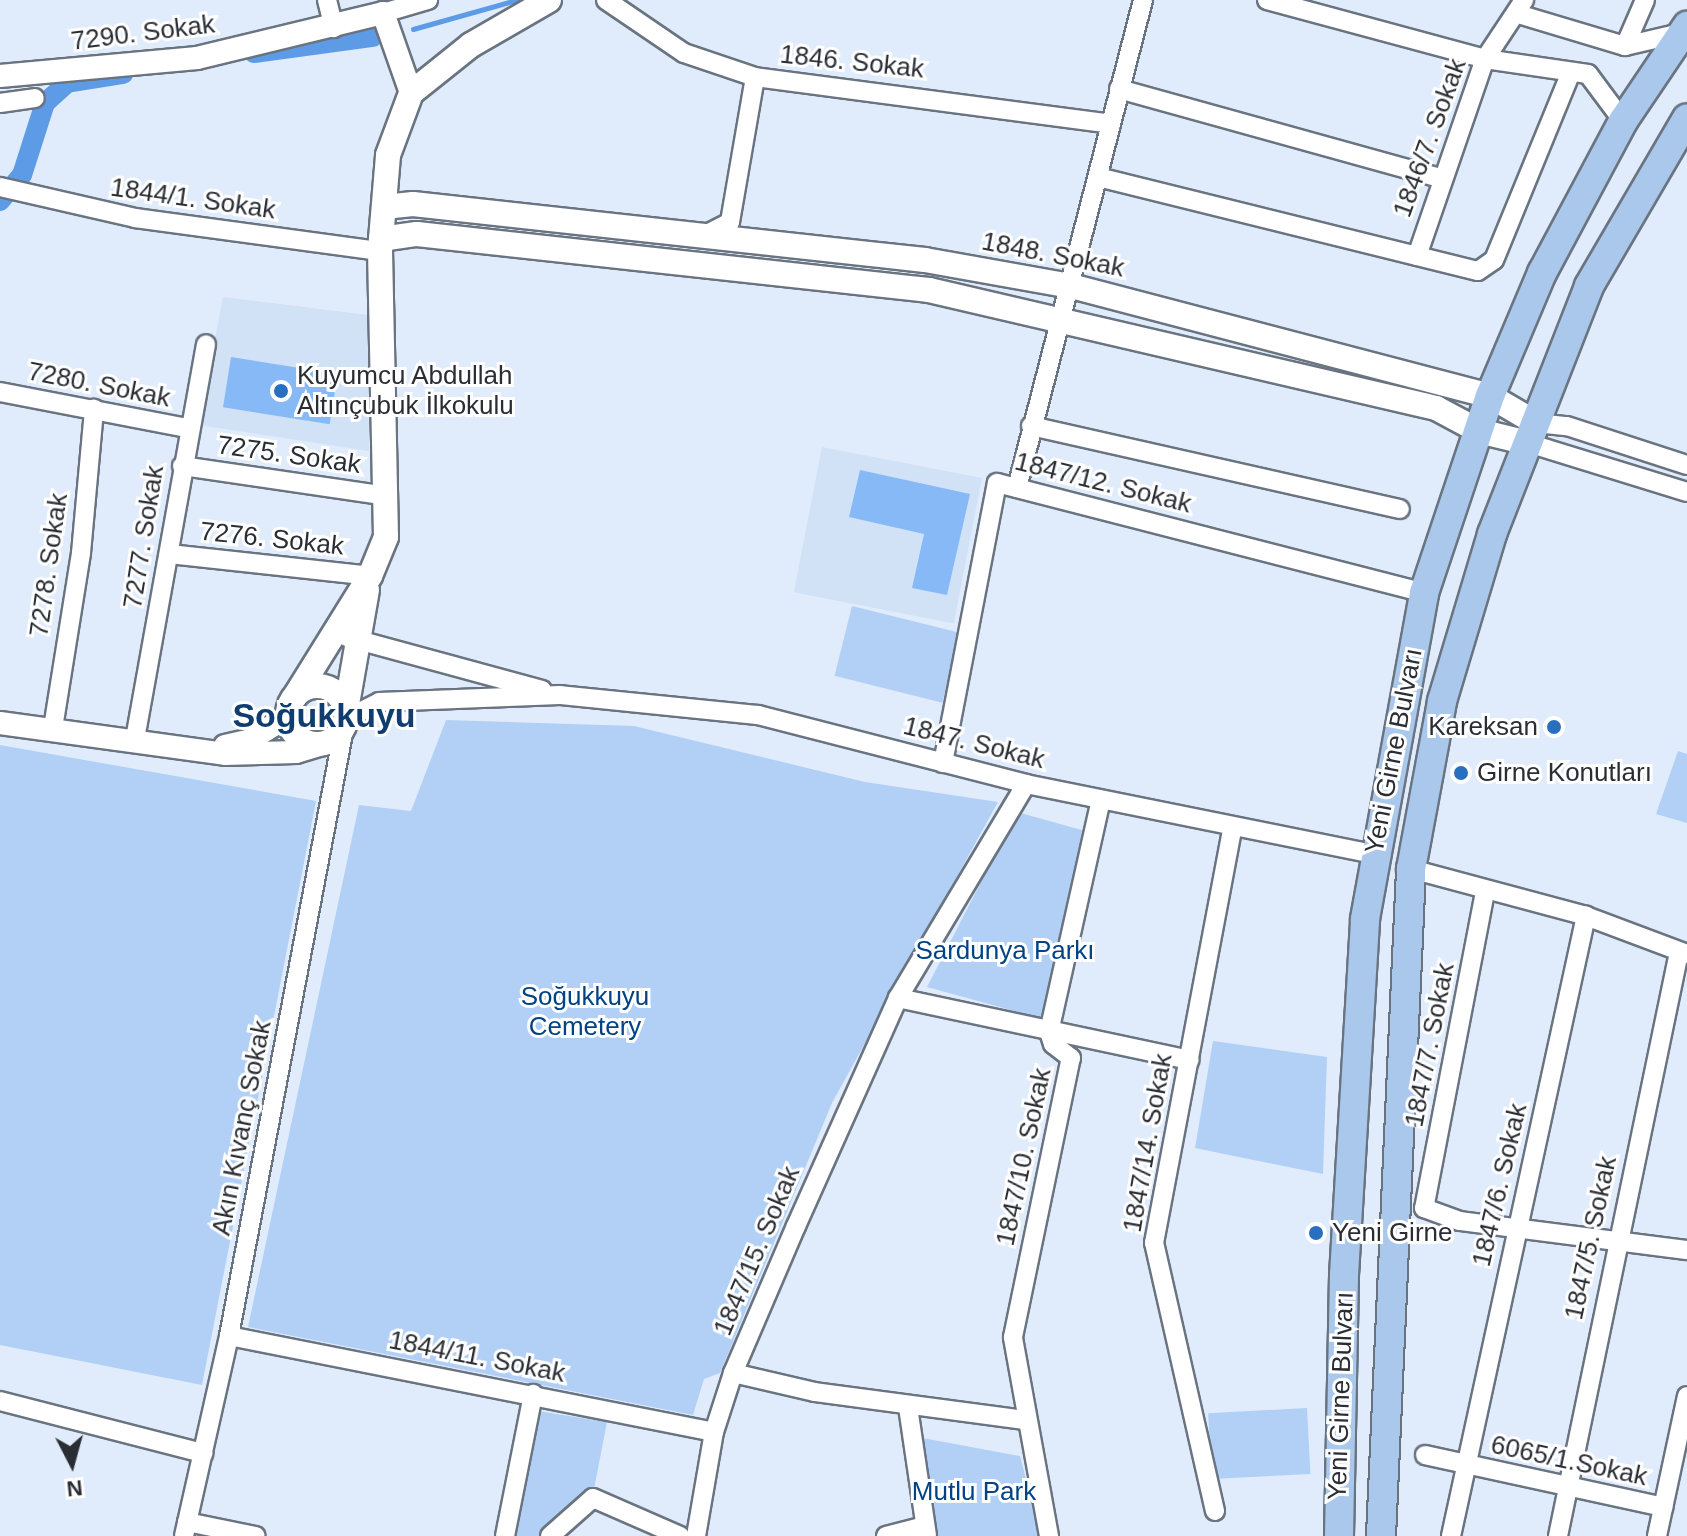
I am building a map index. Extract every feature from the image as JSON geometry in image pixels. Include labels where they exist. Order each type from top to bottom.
[{"type":"main road","points":[[370,576],[345,719],[322,744],[295,735],[291,707],[370,576],[386,537],[388,496],[381,245],[388,155],[411,93],[471,45],[549,0]]},
{"type":"main road","name":"Yeni Girne Bulvarı","points":[[1339,1536],[1344,1275],[1373,854],[1424,593],[1490,396],[1542,273],[1623,121],[1685,29]]},
{"type":"main road","name":"Yeni Girne Bulvarı","points":[[1381,1536],[1411,869],[1442,701],[1492,534],[1589,286],[1687,118]]},
{"type":"main road","name":"1848. Sokak","points":[[384,207],[413,204],[925,260],[1071,286],[1490,396],[1532,433]]},
{"type":"main road","name":"1848. Sokak","points":[[381,245],[417,234],[929,290],[1057,318],[1344,392],[1436,408],[1479,431],[1532,433]]},
{"type":"main road","points":[[291,707],[321,686],[337,694],[345,719]]},
{"type":"street","points":[[327,0],[334,28]]},
{"type":"street","name":"7290. Sokak","points":[[0,76],[197,58],[334,28],[428,0]]},
{"type":"street","name":"1846. Sokak","points":[[606,0],[684,53],[755,77],[1111,124]]},
{"type":"street","points":[[1017,488],[1057,318],[1071,286],[1143,0]]},
{"type":"street","points":[[1267,0],[1318,7],[1485,59],[1588,74],[1623,121]]},
{"type":"street","points":[[1625,46],[1645,0]]},
{"type":"street","points":[[1521,7],[1625,46],[1685,29]]},
{"type":"street","name":"1846/7. Sokak","points":[[1417,256],[1441,178],[1485,59],[1521,7]]},
{"type":"street","points":[[383,13],[411,93]]},
{"type":"street","points":[[1098,177],[1478,271],[1494,260],[1571,72]]},
{"type":"street","points":[[705,235],[730,222],[755,77]]},
{"type":"street","points":[[1119,89],[1441,178]]},
{"type":"street","points":[[0,103],[35,98]]},
{"type":"street","name":"1844/1. Sokak","points":[[0,187],[46,201],[381,245]]},
{"type":"street","name":"7277. Sokak","points":[[135,739],[169,554],[187,428],[206,344]]},
{"type":"street","name":"7280. Sokak","points":[[0,392],[187,428]]},
{"type":"street","name":"7278. Sokak","points":[[53,728],[81,553],[94,409]]},
{"type":"street","points":[[1031,426],[1400,509]]},
{"type":"street","name":"1848. Sokak","points":[[1532,433],[1567,426],[1687,465]]},
{"type":"street","name":"1848. Sokak","points":[[1532,433],[1687,492]]},
{"type":"street","name":"7275. Sokak","points":[[182,466],[388,496]]},
{"type":"street","name":"1847/12. Sokak","points":[[943,763],[997,483],[1424,593]]},
{"type":"street","name":"7276. Sokak","points":[[169,554],[370,576]]},
{"type":"street","name":"1847. Sokak","points":[[332,636],[560,695]]},
{"type":"street","name":"1847. Sokak","points":[[345,719],[379,702],[560,695],[758,715],[1026,784],[1232,830],[1373,854]]},
{"type":"street","points":[[177,746],[250,740],[291,707]]},
{"type":"street","name":"Akın Kıvanç Sokak","points":[[186,1529],[229,1336],[345,719]]},
{"type":"street","points":[[0,723],[260,755],[322,744]]},
{"type":"street","name":"1847/15. Sokak","points":[[696,1536],[714,1432],[733,1373],[898,998],[1026,784]]},
{"type":"street","name":"1847/10. Sokak","points":[[1049,1536],[1025,1420],[1013,1337],[1071,1058],[1049,1032],[1101,800]]},
{"type":"street","name":"1847/14. Sokak","points":[[1215,1511],[1154,1243],[1232,830]]},
{"type":"street","points":[[1411,869],[1485,892],[1586,916],[1683,953]]},
{"type":"street","name":"1847/7. Sokak","points":[[1485,892],[1424,1208],[1460,1221],[1517,1226]]},
{"type":"street","name":"1847/6. Sokak","points":[[1464,1466],[1586,916]]},
{"type":"street","name":"1847/5. Sokak","points":[[1558,1536],[1617,1237],[1683,953]]},
{"type":"street","points":[[898,998],[1189,1060]]},
{"type":"street","points":[[1517,1226],[1617,1237],[1687,1250]]},
{"type":"street","name":"1844/11. Sokak","points":[[229,1336],[714,1432]]},
{"type":"street","points":[[733,1373],[908,1407],[1025,1420]]},
{"type":"street","points":[[505,1536],[533,1394]]},
{"type":"street","points":[[1657,1536],[1687,1396]]},
{"type":"street","points":[[0,1401],[203,1453]]},
{"type":"street","points":[[886,1536],[926,1531],[908,1407]]},
{"type":"street","name":"6065/1.Sokak","points":[[1425,1455],[1464,1466],[1663,1507]]},
{"type":"street","points":[[1451,1536],[1464,1466]]},
{"type":"street","points":[[550,1536],[593,1498],[680,1536]]},
{"type":"street","points":[[186,1529],[256,1536]]},
{"type":"shaded area","points":[[223,297],[368,315],[369,451],[199,425]]},
{"type":"shaded area","points":[[822,447],[982,478],[954,623],[794,592]]},
{"type":"green space","points":[[852,606],[960,633],[942,703],[835,676]]},
{"type":"green space","name":"Soğukkuyu Cemetery","points":[[446,720],[634,726],[865,782],[998,802],[832,1103],[720,1373],[704,1379],[693,1415],[248,1327],[359,805],[411,811]]},
{"type":"green space","points":[[0,745],[316,801],[202,1385],[0,1345]]},
{"type":"green space","points":[[1678,751],[1687,754],[1687,823],[1656,814]]},
{"type":"green space","name":"Sardunya Parkı","points":[[1017,812],[1089,832],[1043,1019],[927,987]]},
{"type":"green space","points":[[1213,1041],[1327,1057],[1323,1174],[1195,1148]]},
{"type":"green space","points":[[1307,1408],[1310,1474],[1212,1479],[1208,1413]]},
{"type":"green space","points":[[538,1411],[607,1422],[594,1489],[539,1536],[514,1536]]},
{"type":"green space","name":"Mutlu Park","points":[[912,1436],[1020,1456],[1041,1536],[936,1536]]},
{"type":"building","name":"Kuyumcu Abdullah Altınçubuk İlkokulu","points":[[231,357],[338,374],[330,424],[223,407]]},
{"type":"building","points":[[860,470],[970,494],[947,595],[912,588],[924,534],[849,517]]},
{"type":"waterway","points":[[413,29],[516,0]]},
{"type":"waterway","points":[[254,53],[373,37]]},
{"type":"waterway","points":[[0,201],[22,175],[45,103],[67,83],[123,74]]},
{"type":"place","name":"Kuyumcu Abdullah Altınçubuk İlkokulu","points":[[281,391]]},
{"type":"place","name":"Kareksan","points":[[1554,727]]},
{"type":"place","name":"Girne Konutları","points":[[1461,773]]},
{"type":"place","name":"Yeni Girne","points":[[1316,1233]]},
{"type":"district","name":"Soğukkuyu","points":[[324,716]]}]
